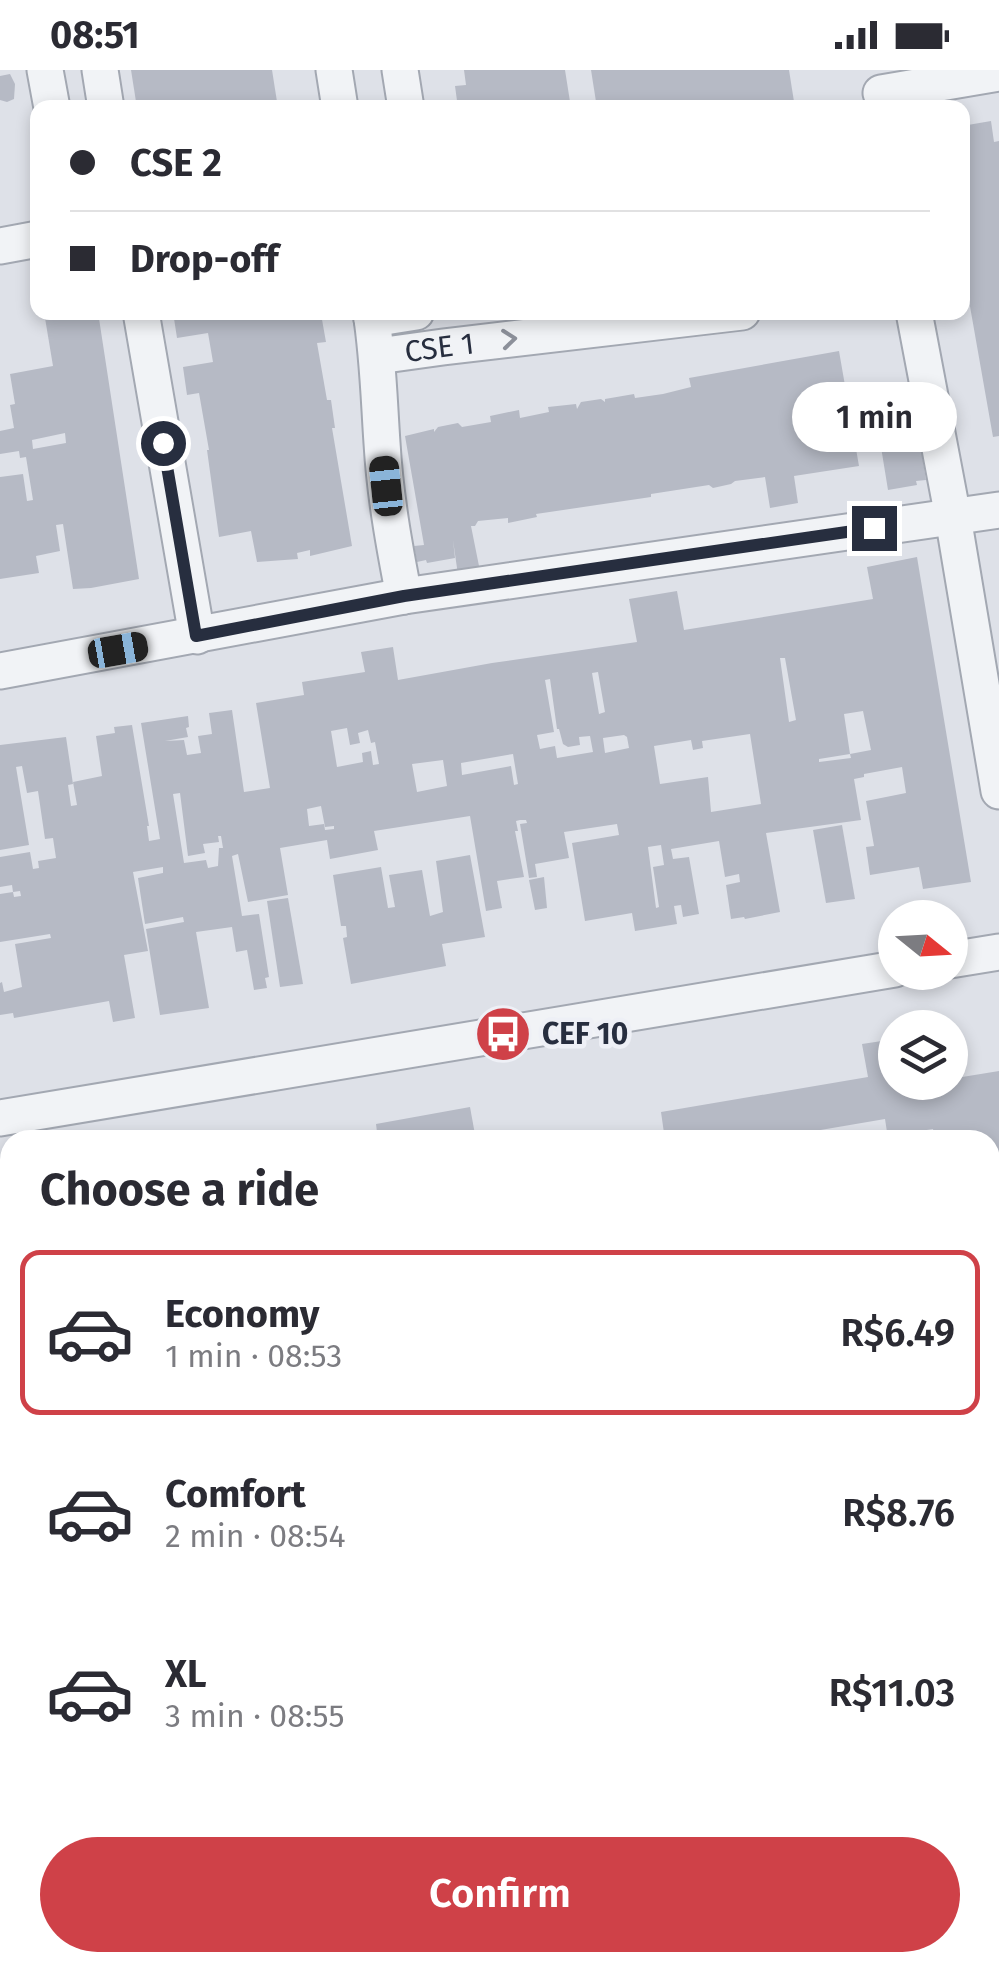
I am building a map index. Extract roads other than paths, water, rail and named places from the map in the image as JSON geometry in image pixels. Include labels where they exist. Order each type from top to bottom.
[{"type":"street","points":[[45,70],[51,100]]},
{"type":"street","points":[[100,70],[105,100]]},
{"type":"street","points":[[334,70],[339,100]]},
{"type":"street","points":[[400,70],[405,100]]},
{"type":"street","points":[[881,90],[999,73]]},
{"type":"street","points":[[0,246],[30,240]]},
{"type":"street","points":[[142,320],[196,636]]},
{"type":"street","points":[[373,320],[390,527],[404,596]]},
{"type":"street","name":"CSE 1","points":[[378,356],[440,330],[608,320]]},
{"type":"street","points":[[916,320],[999,791]]},
{"type":"street","points":[[0,671],[404,596],[999,510]]},
{"type":"street","points":[[968,957],[999,952]]},
{"type":"street","points":[[0,1118],[878,972]]},
{"type":"place","name":"CEF 10","points":[[503,1034]]}]
